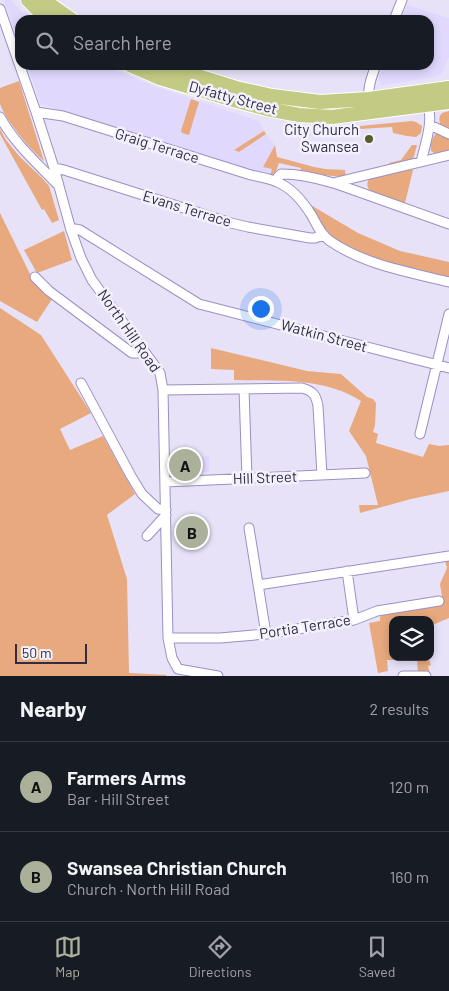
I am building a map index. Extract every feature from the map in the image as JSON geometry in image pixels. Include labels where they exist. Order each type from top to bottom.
[{"type":"main road","points":[[28,0],[44,15]]},
{"type":"main road","points":[[45,0],[65,15]]},
{"type":"main road","name":"Dyfatty Street","points":[[142,70],[160,78],[237,101],[299,115],[332,117],[370,106],[426,97],[448,89]]},
{"type":"main road","name":"Dyfatty Street","points":[[178,70],[236,88],[272,96],[370,106]]},
{"type":"street","points":[[396,15],[402,0]]},
{"type":"street","name":"North Hill Road","points":[[0,8],[15,51]]},
{"type":"street","name":"North Hill Road","points":[[21,70],[81,258],[92,280],[160,373],[163,390],[168,638],[176,672]]},
{"type":"street","points":[[370,106],[371,78],[374,70]]},
{"type":"street","points":[[421,162],[430,125],[426,97]]},
{"type":"street","name":"Graig Terrace","points":[[36,112],[63,116],[277,182]]},
{"type":"street","points":[[0,118],[22,149],[59,186]]},
{"type":"street","points":[[430,125],[449,134]]},
{"type":"street","points":[[334,183],[449,155]]},
{"type":"street","name":"Evans Terrace","points":[[54,168],[248,228],[310,238],[323,235]]},
{"type":"street","points":[[449,224],[321,179],[288,174],[281,174],[278,177],[277,182],[291,190],[307,208],[328,240],[359,256],[396,270],[449,282]]},
{"type":"street","points":[[366,176],[362,182],[363,189],[367,194]]},
{"type":"street","name":"Watkin Street","points":[[71,230],[80,230],[199,304],[449,368]]},
{"type":"street","points":[[35,277],[49,291],[132,353],[144,353]]},
{"type":"street","points":[[420,434],[449,314]]},
{"type":"street","points":[[81,383],[142,494],[158,509],[166,512],[147,536]]},
{"type":"street","points":[[163,390],[302,388],[309,390],[316,397],[318,406],[322,476]]},
{"type":"street","points":[[244,389],[247,478]]},
{"type":"street","name":"Hill Street","points":[[165,482],[366,473]]},
{"type":"street","points":[[249,528],[266,634]]},
{"type":"street","points":[[258,585],[449,556]]},
{"type":"street","points":[[346,571],[354,620]]},
{"type":"street","name":"Portia Terrace","points":[[168,638],[220,638],[266,634],[354,620],[376,611],[439,600]]},
{"type":"street","points":[[176,672],[218,676]]},
{"type":"street","points":[[403,676],[426,676]]},
{"type":"shaded area","points":[[4,0],[11,0],[25,15],[15,15],[15,31]]},
{"type":"shaded area","points":[[407,5],[449,18],[449,57],[442,73],[436,77],[382,85],[379,80],[382,70],[434,70],[434,15],[403,15]]},
{"type":"shaded area","points":[[29,70],[115,70],[156,87],[259,121],[275,145],[263,166],[272,169],[270,176],[41,104]]},
{"type":"shaded area","points":[[19,81],[44,161],[19,134],[7,118],[0,104],[0,88]]},
{"type":"shaded area","points":[[191,99],[199,102],[189,135],[181,131]]},
{"type":"shaded area","points":[[449,111],[449,128],[440,124],[439,119],[442,113]]},
{"type":"shaded area","points":[[412,121],[422,126],[421,133],[416,137],[393,133],[392,127],[360,129],[360,126]]},
{"type":"shaded area","points":[[0,129],[19,156],[49,186],[59,220],[52,223],[44,209],[42,210],[0,134]]},
{"type":"shaded area","points":[[264,131],[266,134],[239,152],[234,150]]},
{"type":"shaded area","points":[[437,133],[449,137],[449,152],[436,154],[431,151],[432,141]]},
{"type":"shaded area","points":[[275,145],[277,157],[314,167],[345,170],[346,177],[300,172],[301,168],[279,163],[276,171],[270,176],[272,169],[263,167]]},
{"type":"shaded area","points":[[412,145],[417,145],[413,160],[389,169],[389,163],[401,160]]},
{"type":"shaded area","points":[[410,169],[413,170],[405,203],[374,193],[367,185],[369,178]]},
{"type":"shaded area","points":[[309,204],[358,233],[400,251],[449,262],[449,277],[383,262],[346,246],[327,232],[318,221]]},
{"type":"shaded area","points":[[0,213],[32,278],[52,299],[37,322],[0,301]]},
{"type":"shaded area","points":[[64,231],[72,260],[37,273],[24,250]]},
{"type":"shaded area","points":[[0,308],[41,335],[91,413],[60,429],[70,450],[103,436],[135,494],[107,515],[127,579],[129,673],[166,676],[0,676]]},
{"type":"shaded area","points":[[211,348],[307,371],[341,374],[376,403],[373,432],[378,434],[376,443],[423,457],[429,444],[449,445],[449,491],[360,513],[359,505],[378,505],[366,456],[349,431],[361,401],[347,393],[316,384],[234,380],[234,370],[211,369]]},
{"type":"shaded area","points":[[209,456],[209,472],[174,473],[173,458]]},
{"type":"shaded area","points":[[445,561],[449,561],[449,618],[434,624],[434,616],[389,616],[388,671],[378,673],[369,623],[380,621],[383,613],[443,603],[440,584],[447,568]]},
{"type":"shaded area","points":[[417,661],[430,661],[431,665],[428,666],[430,674],[418,673]]},
{"type":"place","name":"City Church Swansea","points":[[369,139]]},
{"type":"place","name":"Farmers Arms","points":[[185,465]]},
{"type":"place","name":"Swansea Christian Church","points":[[192,532]]}]
